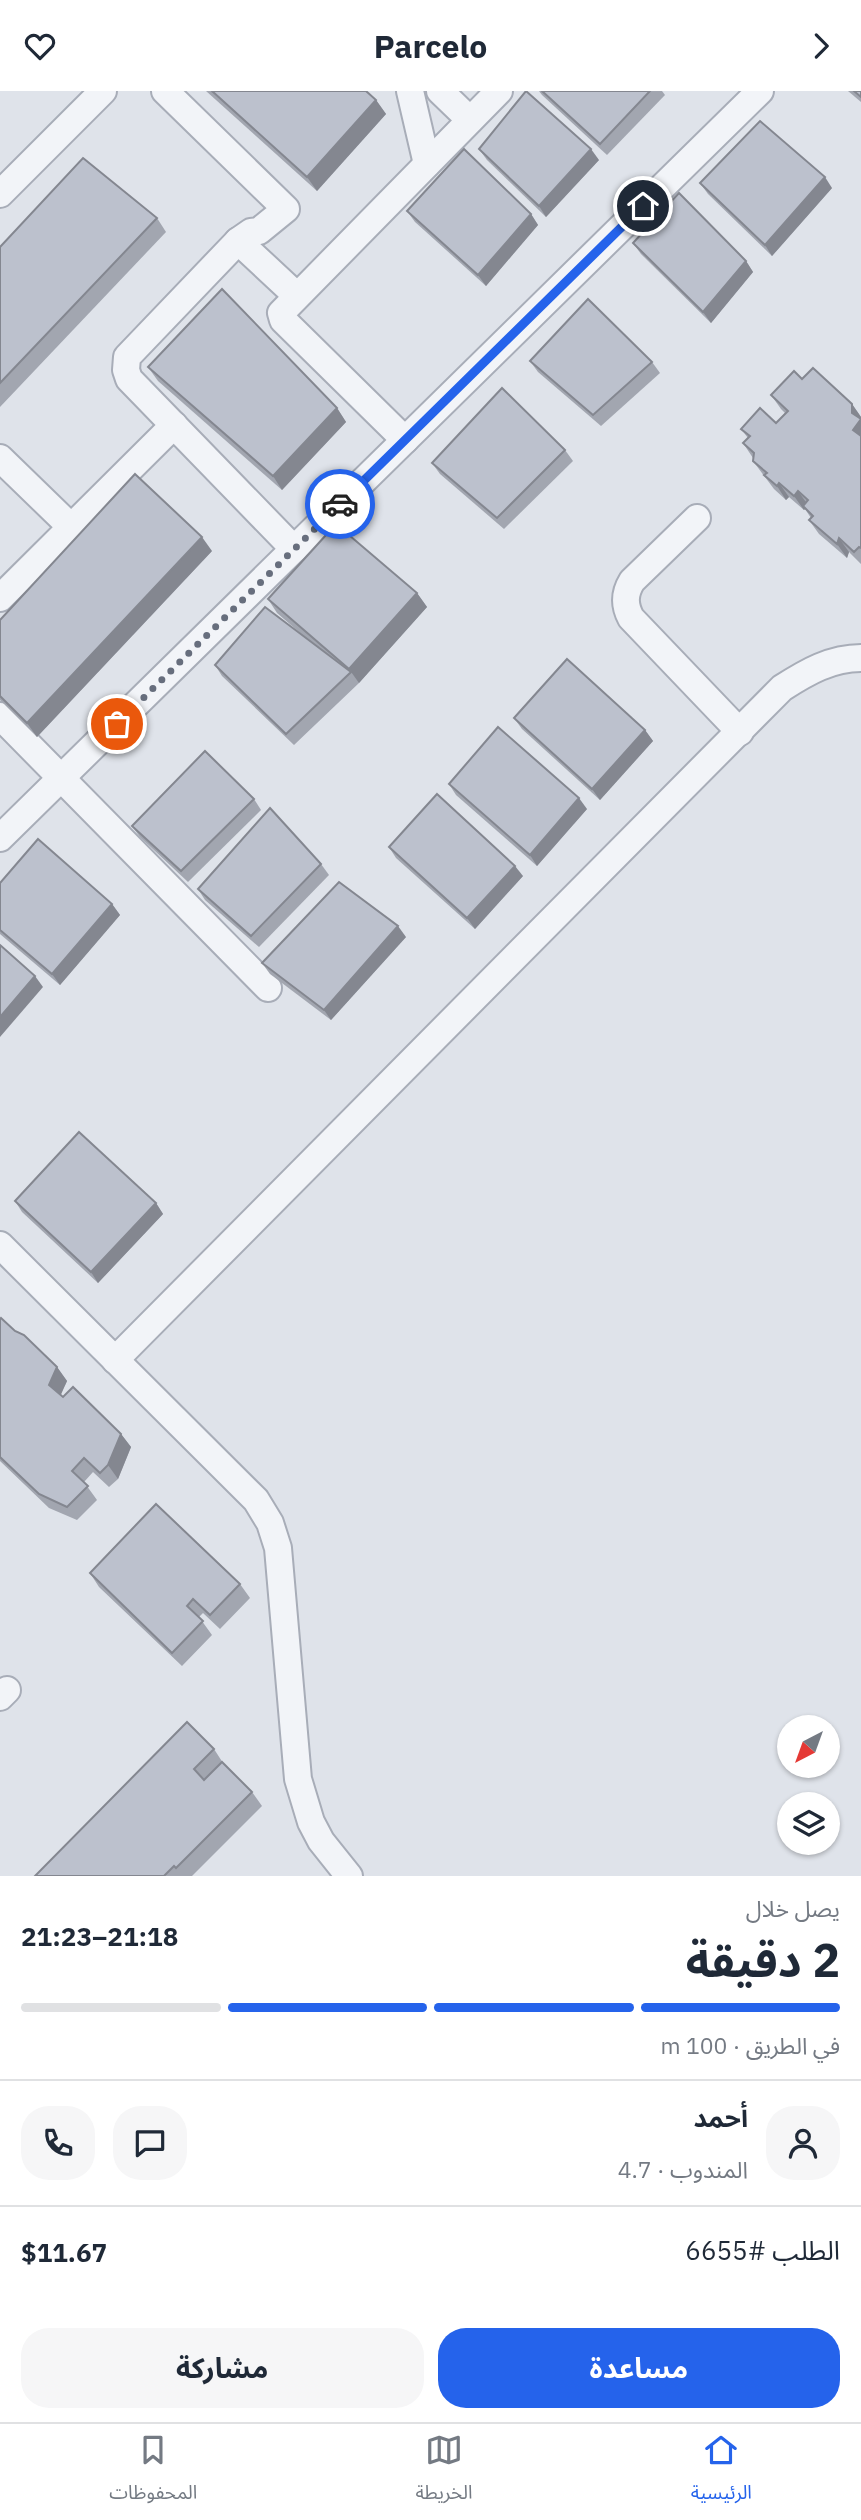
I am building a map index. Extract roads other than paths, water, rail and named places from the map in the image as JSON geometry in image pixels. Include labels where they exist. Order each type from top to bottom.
[{"type":"street","points":[[0,194],[103,91]]},
{"type":"street","points":[[165,91],[286,209],[259,231],[251,232],[238,241],[127,358],[126,370],[129,379],[294,549]]},
{"type":"street","points":[[410,91],[427,164]]},
{"type":"street","points":[[440,91],[470,120]]},
{"type":"street","points":[[405,440],[284,320],[281,313],[499,91]]},
{"type":"street","points":[[0,838],[760,91]]},
{"type":"street","points":[[238,241],[296,296]]},
{"type":"street","points":[[0,598],[174,425]]},
{"type":"street","points":[[0,458],[71,527]]},
{"type":"street","points":[[697,518],[632,582],[625,600],[626,609],[631,618],[740,732]]},
{"type":"street","points":[[115,1360],[782,688],[813,669],[848,658],[861,658]]},
{"type":"street","points":[[0,716],[268,988]]},
{"type":"street","points":[[0,1245],[256,1500],[270,1523],[278,1548],[281,1574],[298,1779],[311,1822],[321,1841],[349,1876]]}]
